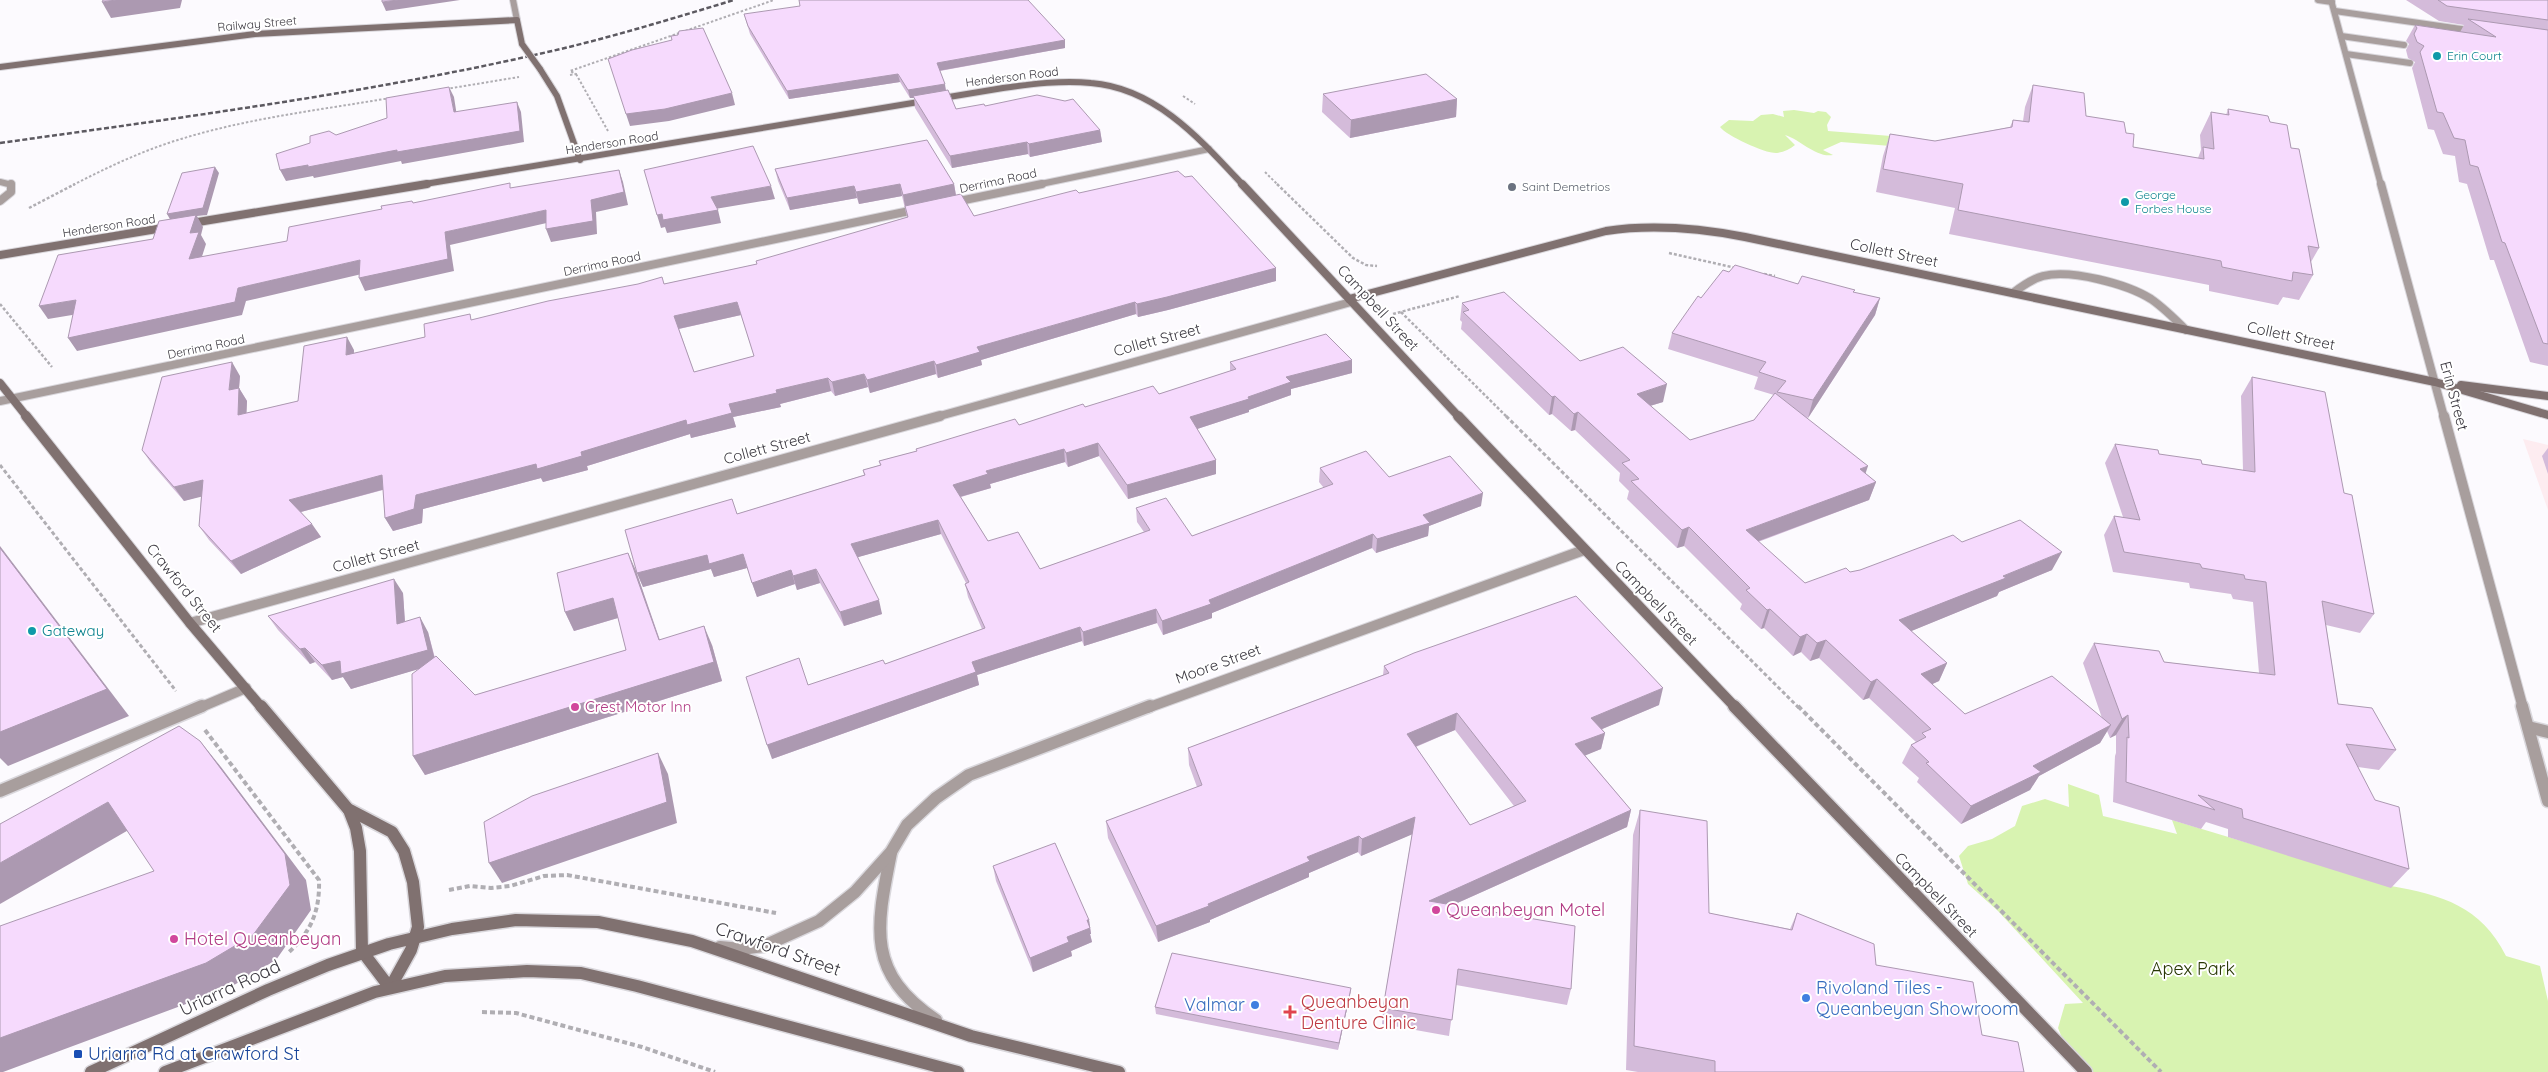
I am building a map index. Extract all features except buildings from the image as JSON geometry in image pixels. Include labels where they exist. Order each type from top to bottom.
[{"type":"street","points":[[513,0],[522,44],[558,96],[580,160]]},
{"type":"street","points":[[2318,0],[2332,1]]},
{"type":"street","name":"Erin Street","points":[[2332,1],[2548,801]]},
{"type":"street","points":[[2335,11],[2480,32]]},
{"type":"street","name":"Railway Street","points":[[0,67],[255,34],[517,20]]},
{"type":"street","points":[[2341,36],[2404,45]]},
{"type":"street","points":[[2346,54],[2410,63]]},
{"type":"street","name":"Henderson Road","points":[[0,255],[986,91],[1064,82],[1090,82],[1136,93],[1167,111],[1209,149]]},
{"type":"street","name":"Derrima Road","points":[[944,204],[1209,149]]},
{"type":"street","name":"Campbell Street","points":[[1209,149],[1584,550],[2086,1072]]},
{"type":"street","points":[[0,182],[12,184],[13,187],[10,194],[0,201]]},
{"type":"street","name":"Derrima Road","points":[[0,401],[924,208]]},
{"type":"street","name":"Collett Street","points":[[190,623],[1581,236],[1626,227],[1645,226],[1718,232],[2435,382],[2548,415]]},
{"type":"street","points":[[2013,293],[2028,282],[2046,276],[2068,276],[2094,280],[2137,291],[2165,310],[2186,330]]},
{"type":"street","name":"Collett Street","points":[[2435,382],[2548,396]]},
{"type":"street","name":"Crawford Street","points":[[0,383],[190,623],[348,809],[357,816],[387,828],[398,838],[411,872],[417,914],[417,936],[390,988]]},
{"type":"street","name":"Moore Street","points":[[708,945],[741,950],[754,948],[799,932],[836,908],[891,852],[907,825],[936,798],[969,775],[1064,737],[1584,550]]},
{"type":"street","points":[[0,791],[246,688]]},
{"type":"street","points":[[2528,727],[2548,732]]},
{"type":"street","name":"Crawford Street","points":[[348,809],[356,828],[360,851],[362,951]]},
{"type":"street","name":"Moore Street","points":[[891,852],[879,921],[879,938],[886,965],[894,980],[916,1006],[945,1024],[971,1036]]},
{"type":"street","name":"Crawford Street","points":[[417,936],[448,928],[476,924],[580,920],[619,924],[708,945],[971,1036],[1119,1072]]},
{"type":"street","name":"Uriarra Road","points":[[91,1072],[312,971],[362,951],[417,936]]},
{"type":"street","points":[[362,951],[390,988]]},
{"type":"street","points":[[165,1072],[390,988],[445,976],[496,972],[560,971],[581,973],[700,1002],[958,1072]]},
{"type":"path","points":[[609,132],[576,74],[570,71],[774,0]]},
{"type":"path","points":[[438,90],[516,77],[523,78],[526,84],[576,74]]},
{"type":"path","points":[[1177,93],[1190,99],[1201,110]]},
{"type":"path","points":[[25,210],[117,162],[181,139],[390,98]]},
{"type":"path","points":[[1262,169],[1353,258],[1366,265],[1380,266]]},
{"type":"path","points":[[1669,253],[1736,268]]},
{"type":"path","points":[[1756,272],[1775,276]]},
{"type":"path","points":[[1369,320],[1462,295]]},
{"type":"path","points":[[0,304],[70,386]]},
{"type":"path","points":[[1401,312],[1719,626],[2161,1072]]},
{"type":"path","points":[[449,890],[470,886],[491,888],[510,886],[544,876],[567,875],[782,914]]},
{"type":"path","points":[[482,1012],[516,1013],[642,1047],[715,1072]]},
{"type":"shaded area","points":[[2523,439],[2548,445],[2548,510]]},
{"type":"green space","points":[[1794,110],[1814,113],[1818,111],[1826,112],[1831,117],[1827,125],[1828,131],[1891,136],[1891,146],[1841,142],[1823,150],[1833,155],[1827,155],[1821,154],[1785,135],[1795,145],[1782,152],[1772,153],[1738,139],[1720,127],[1729,120],[1753,121],[1761,115],[1773,114],[1784,117],[1783,111]]},
{"type":"green space","name":"Apex Park","points":[[2068,784],[2099,795],[2103,816],[2177,834],[2172,820],[2391,886],[2443,899],[2472,914],[2485,925],[2506,956],[2540,966],[2548,1001],[2548,1072],[2093,1072],[2065,1045],[2058,1028],[2065,1004],[2083,1003],[1998,911],[1968,884],[1959,856],[1968,846],[1992,839],[2015,826],[2022,806],[2045,799],[2069,807]]},
{"type":"railway","points":[[0,143],[277,103],[484,66],[575,46],[734,0]]},
{"type":"place","name":"Erin Court","points":[[2437,56]]},
{"type":"place","name":"Saint Demetrios","points":[[1512,187]]},
{"type":"place","name":"George Forbes House","points":[[2125,202]]},
{"type":"place","name":"Gateway","points":[[32,631]]},
{"type":"place","name":"Crest Motor Inn","points":[[575,707]]},
{"type":"place","name":"Queanbeyan Motel","points":[[1436,910]]},
{"type":"place","name":"Hotel Queanbeyan","points":[[174,939]]},
{"type":"place","name":"Rivoland Tiles - Queanbeyan Showroom","points":[[1806,998]]},
{"type":"place","name":"Valmar","points":[[1255,1005]]},
{"type":"place","name":"Queanbeyan Denture Clinic","points":[[1290,1012]]},
{"type":"place","name":"Uriarra Rd at Crawford St","points":[[78,1054]]}]
